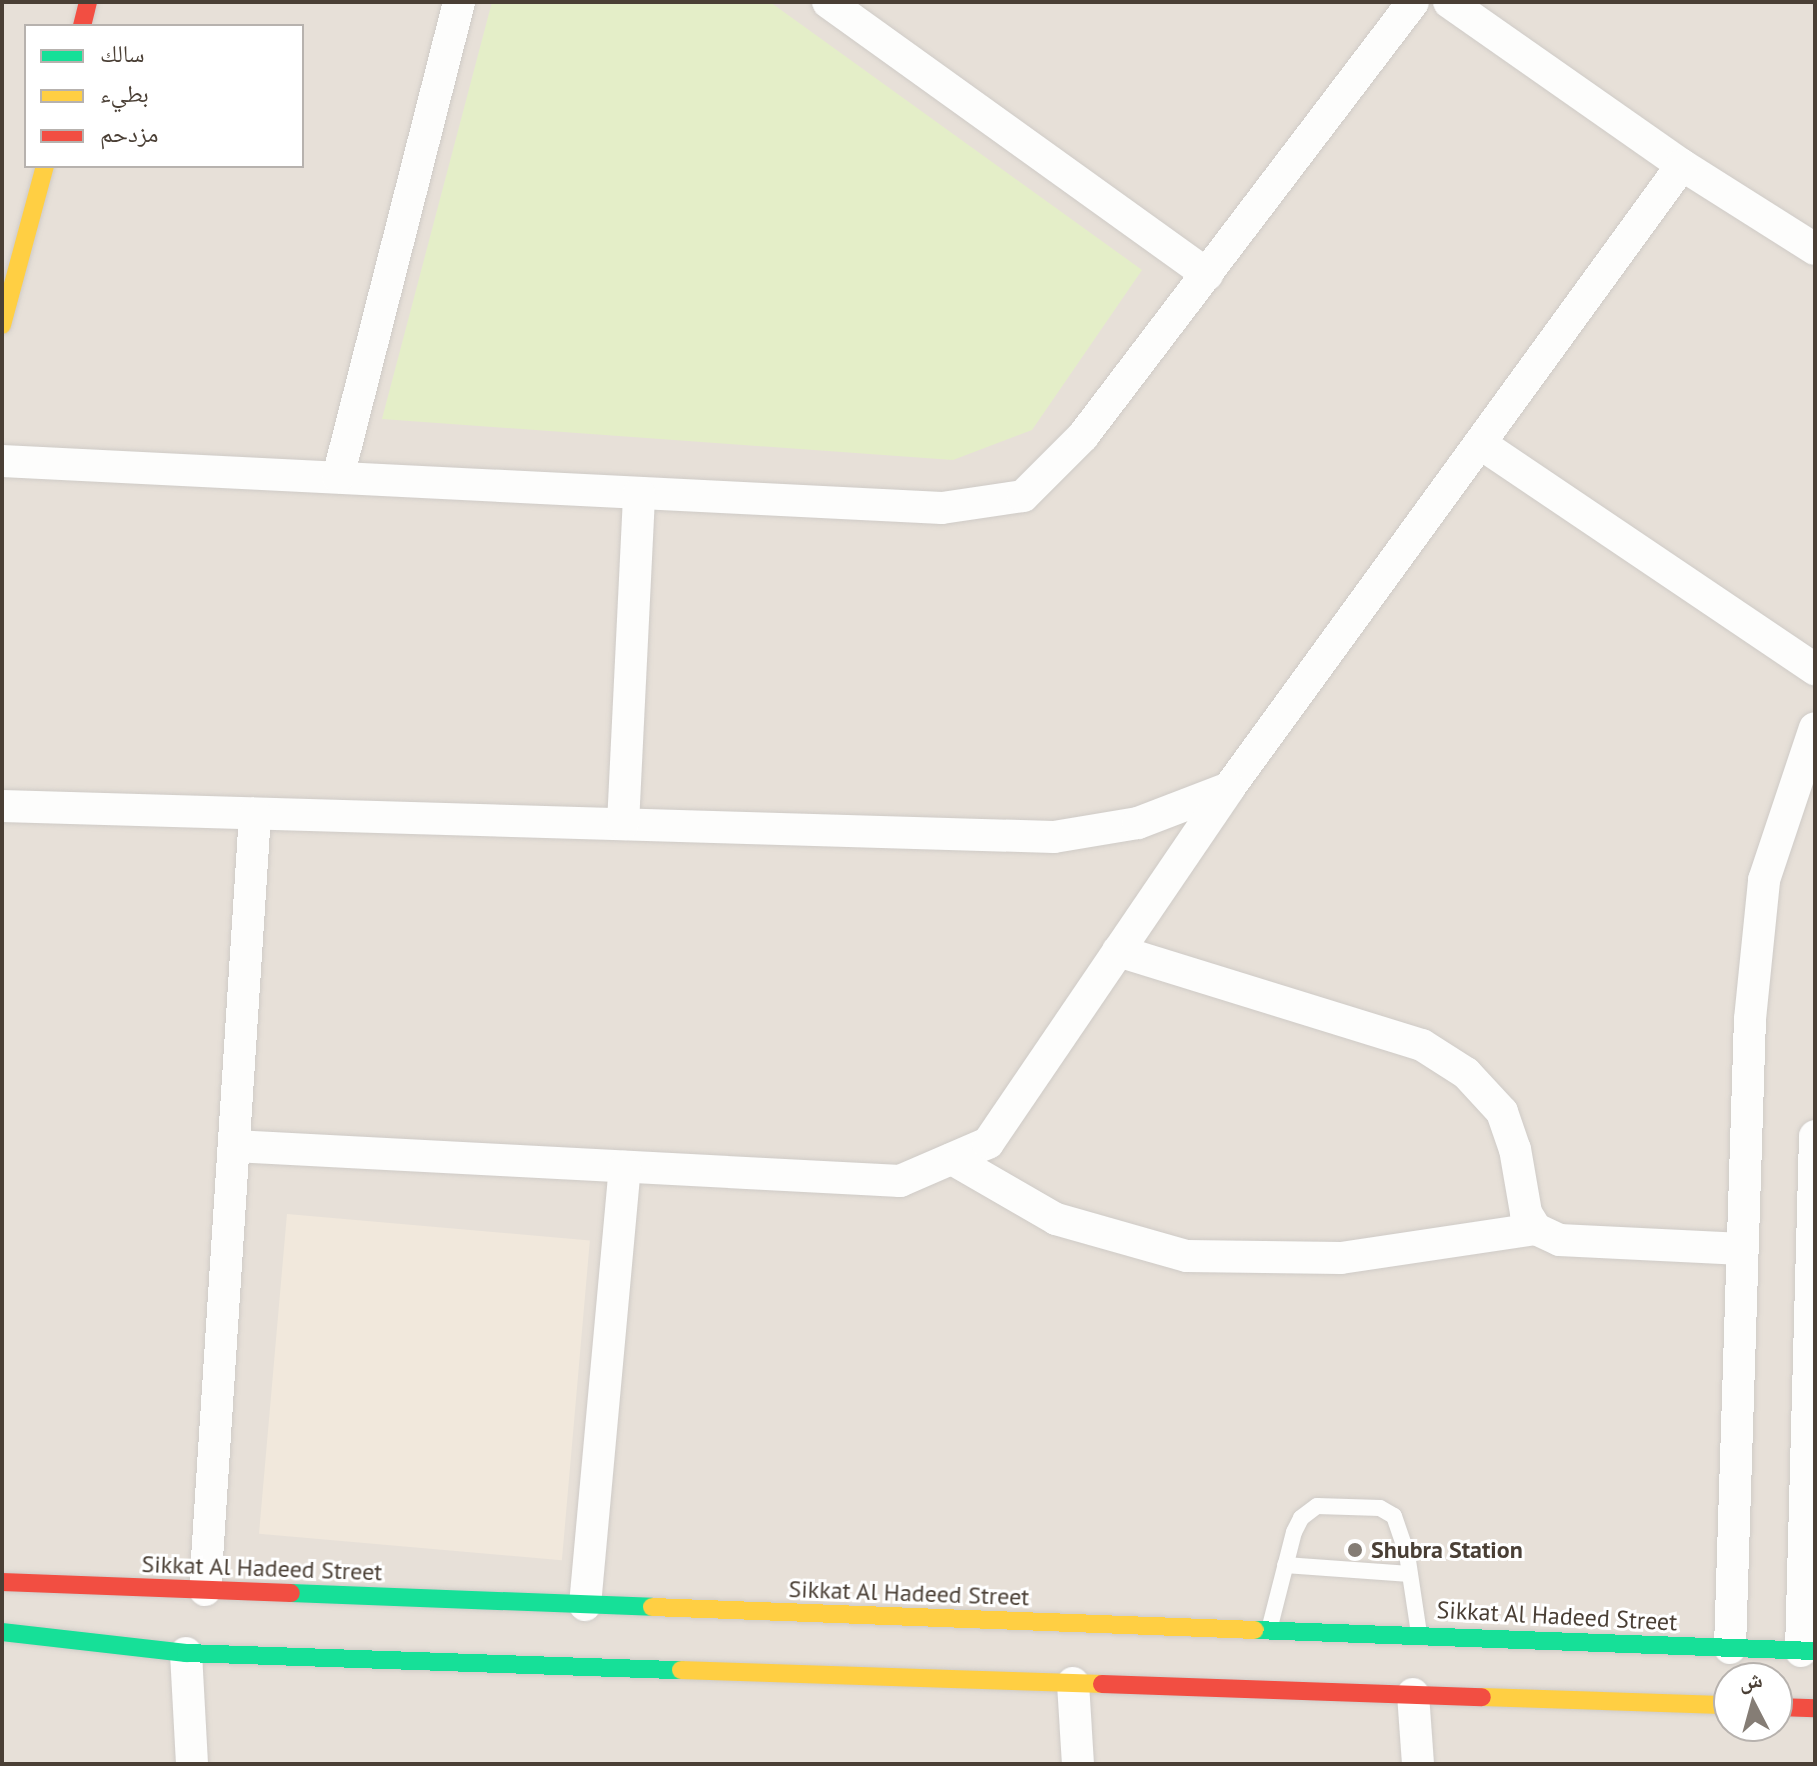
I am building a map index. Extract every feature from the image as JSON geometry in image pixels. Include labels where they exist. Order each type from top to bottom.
[{"type":"main road","points":[[82,24],[88,2]]},
{"type":"main road","points":[[2,325],[44,168]]},
{"type":"main road","name":"Sikkat Al Hadeed Street","points":[[2,1582],[1808,1651]]},
{"type":"main road","points":[[2,1632],[186,1653],[1713,1704]]},
{"type":"main road","points":[[1793,1707],[1815,1708]]},
{"type":"street","points":[[338,477],[459,2]]},
{"type":"street","points":[[828,2],[1207,274]]},
{"type":"street","points":[[2,461],[942,508],[1023,496],[1083,436],[1413,2]]},
{"type":"street","points":[[1449,2],[1682,165],[1815,249]]},
{"type":"street","points":[[234,1146],[900,1181],[988,1143],[1229,788],[1682,165]]},
{"type":"street","points":[[1481,444],[1815,669]]},
{"type":"street","points":[[623,824],[639,493]]},
{"type":"street","points":[[1730,1648],[1750,1019],[1764,880],[1815,728]]},
{"type":"street","points":[[2,806],[1054,837],[1138,823],[1229,788]]},
{"type":"street","points":[[205,1590],[255,814]]},
{"type":"street","points":[[1118,951],[1422,1045],[1466,1073],[1502,1112],[1515,1149],[1526,1213],[1536,1229]]},
{"type":"street","points":[[1808,1651],[1815,1136]]},
{"type":"street","points":[[952,1159],[1056,1219],[1187,1256],[1341,1258],[1536,1229],[1560,1240],[1742,1249]]},
{"type":"street","points":[[585,1605],[625,1167]]},
{"type":"street","points":[[186,1653],[192,1764]]},
{"type":"street","points":[[1073,1683],[1078,1764]]},
{"type":"street","points":[[1413,1694],[1418,1764]]},
{"type":"lane","points":[[1268,1631],[1301,1518],[1317,1506],[1380,1508],[1394,1516],[1402,1531],[1419,1634]]},
{"type":"lane","points":[[1285,1565],[1410,1574]]},
{"type":"shaded area","points":[[2,2],[1815,2],[1815,1764],[2,1764]]},
{"type":"shaded area","points":[[287,1214],[590,1240],[562,1560],[259,1534]]},
{"type":"green space","points":[[492,2],[770,2],[1142,270],[1032,430],[953,460],[382,419]]},
{"type":"traffic: fast","points":[[291,1593],[652,1607]]},
{"type":"traffic: fast","points":[[1255,1630],[1815,1651]]},
{"type":"traffic: fast","points":[[2,1632],[186,1653],[681,1670]]},
{"type":"traffic: slow","points":[[2,325],[44,168]]},
{"type":"traffic: slow","points":[[652,1607],[1255,1630]]},
{"type":"traffic: slow","points":[[681,1670],[1102,1684]]},
{"type":"traffic: slow","points":[[1482,1697],[1713,1704]]},
{"type":"traffic: jam","points":[[82,24],[88,2]]},
{"type":"traffic: jam","points":[[2,1582],[291,1593]]},
{"type":"traffic: jam","points":[[1102,1684],[1482,1697]]},
{"type":"traffic: jam","points":[[1793,1707],[1815,1708]]},
{"type":"place","name":"Shubra Station","points":[[1355,1550]]}]
